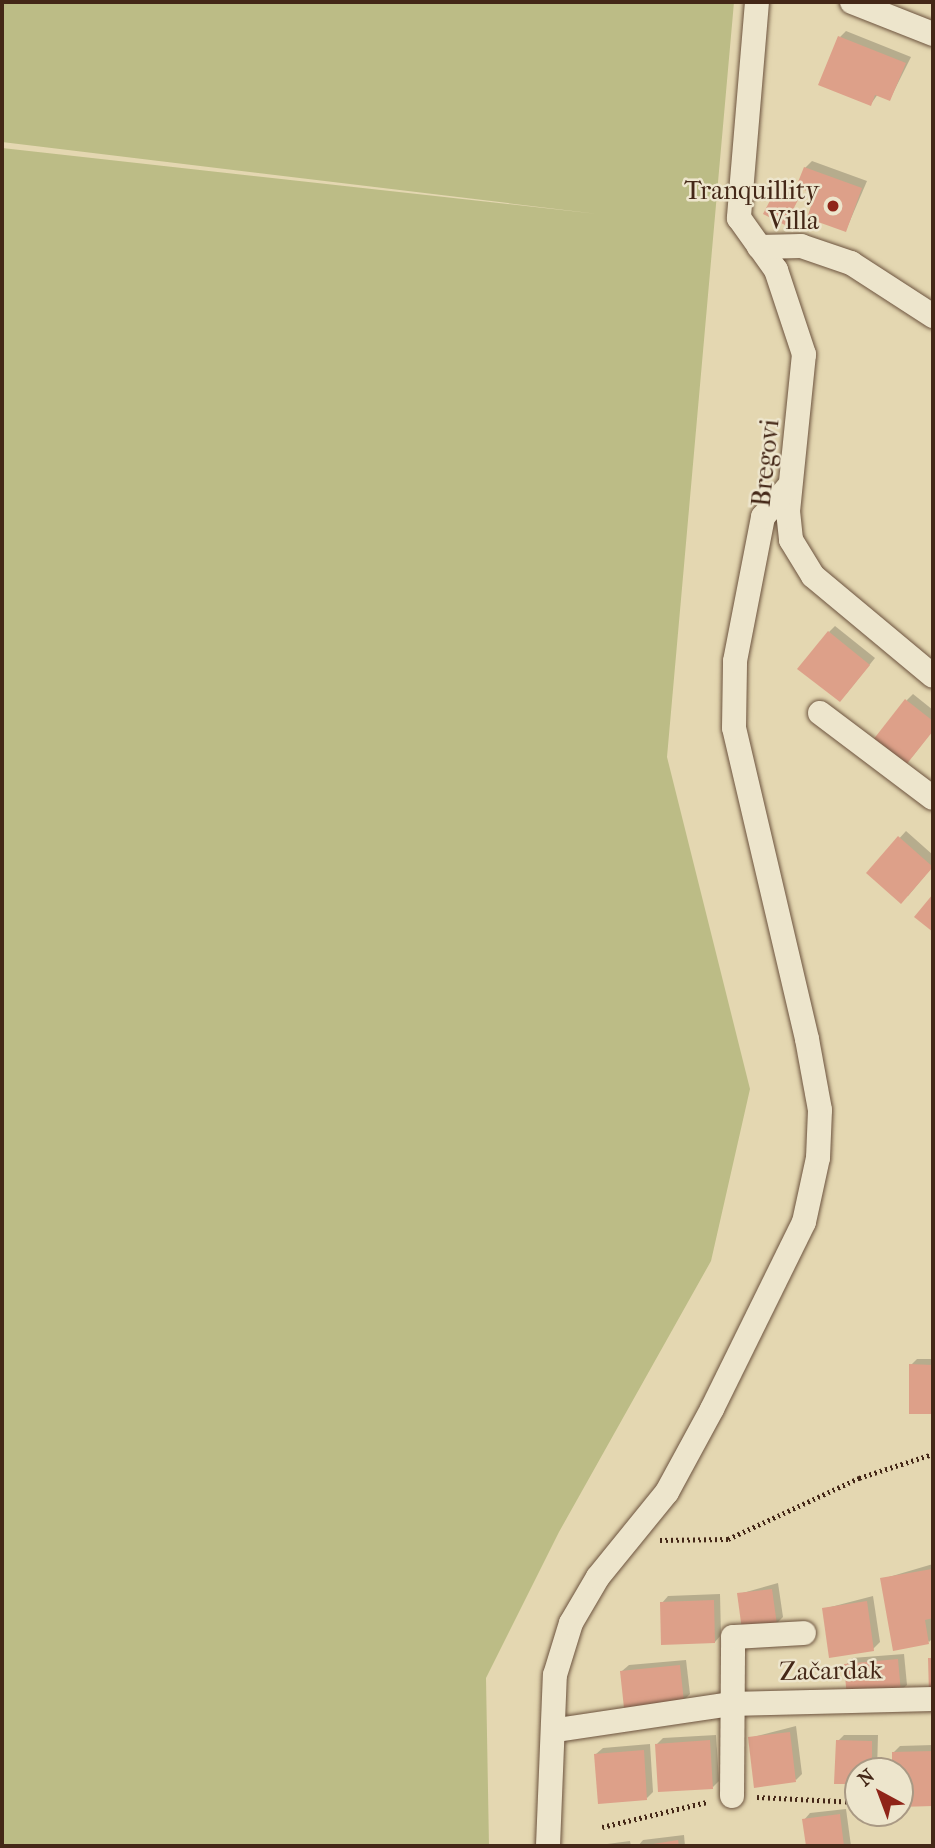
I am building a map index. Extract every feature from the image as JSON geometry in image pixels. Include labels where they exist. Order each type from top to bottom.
[{"type":"street","name":"Bregovi","points":[[757,2],[739,218],[788,297],[804,354],[790,485],[798,557],[933,676]]},
{"type":"street","points":[[852,2],[933,34]]},
{"type":"street","points":[[759,247],[801,246],[851,263],[933,316]]},
{"type":"street","points":[[548,1846],[556,1730],[555,1675],[571,1623],[598,1577],[628,1545],[667,1492],[712,1409],[804,1222],[818,1158],[820,1110],[807,1039],[734,728],[734,661],[763,517],[790,485]]},
{"type":"street","points":[[820,713],[933,798]]},
{"type":"street","name":"Začardak","points":[[732,1796],[730,1704],[733,1637],[803,1633]]},
{"type":"street","name":"Začardak","points":[[556,1730],[730,1704],[933,1699]]},
{"type":"path","points":[[628,1545],[728,1539],[859,1478],[933,1454]]},
{"type":"green space","points":[[2,2],[734,2],[667,757],[750,1089],[711,1261],[559,1532],[486,1678],[489,1846],[2,1846],[2,148],[598,214],[2,142]]},
{"type":"building","points":[[838,36],[906,63],[890,101],[875,95],[871,106],[818,85]]},
{"type":"building","name":"Tranquillity Villa","points":[[804,167],[862,188],[846,232],[807,218],[815,194],[796,187]]},
{"type":"building","points":[[776,189],[798,200],[785,225],[763,214]]},
{"type":"building","points":[[828,631],[870,665],[840,702],[797,669]]},
{"type":"building","points":[[905,699],[933,721],[933,731],[906,765],[873,740]]},
{"type":"building","points":[[898,836],[933,867],[901,904],[866,873]]},
{"type":"building","points":[[933,894],[933,932],[914,917]]},
{"type":"building","points":[[909,1364],[933,1365],[933,1414],[909,1414]]},
{"type":"building","points":[[932,1569],[933,1618],[925,1620],[929,1644],[893,1651],[880,1578]]},
{"type":"building","points":[[772,1589],[777,1625],[742,1630],[737,1593]]},
{"type":"building","points":[[714,1600],[715,1643],[661,1645],[660,1602]]},
{"type":"building","points":[[867,1601],[874,1651],[829,1658],[822,1608]]},
{"type":"building","points":[[928,1658],[933,1658],[933,1694],[929,1694]]},
{"type":"building","points":[[898,1659],[901,1693],[847,1698],[844,1664]]},
{"type":"building","points":[[680,1665],[684,1702],[624,1708],[620,1671]]},
{"type":"building","points":[[790,1732],[796,1782],[754,1788],[748,1737]]},
{"type":"building","points":[[710,1740],[713,1789],[658,1792],[655,1744]]},
{"type":"building","points":[[836,1740],[872,1741],[872,1757],[844,1757],[844,1784],[834,1784]]},
{"type":"building","points":[[644,1750],[647,1800],[598,1804],[594,1754]]},
{"type":"building","points":[[933,1751],[933,1806],[914,1807],[914,1757],[892,1757],[892,1752]]},
{"type":"building","points":[[840,1814],[844,1846],[806,1846],[802,1819]]},
{"type":"building","points":[[678,1840],[679,1846],[647,1846],[647,1845]]},
{"type":"place","name":"Tranquillity Villa","points":[[833,206]]}]
